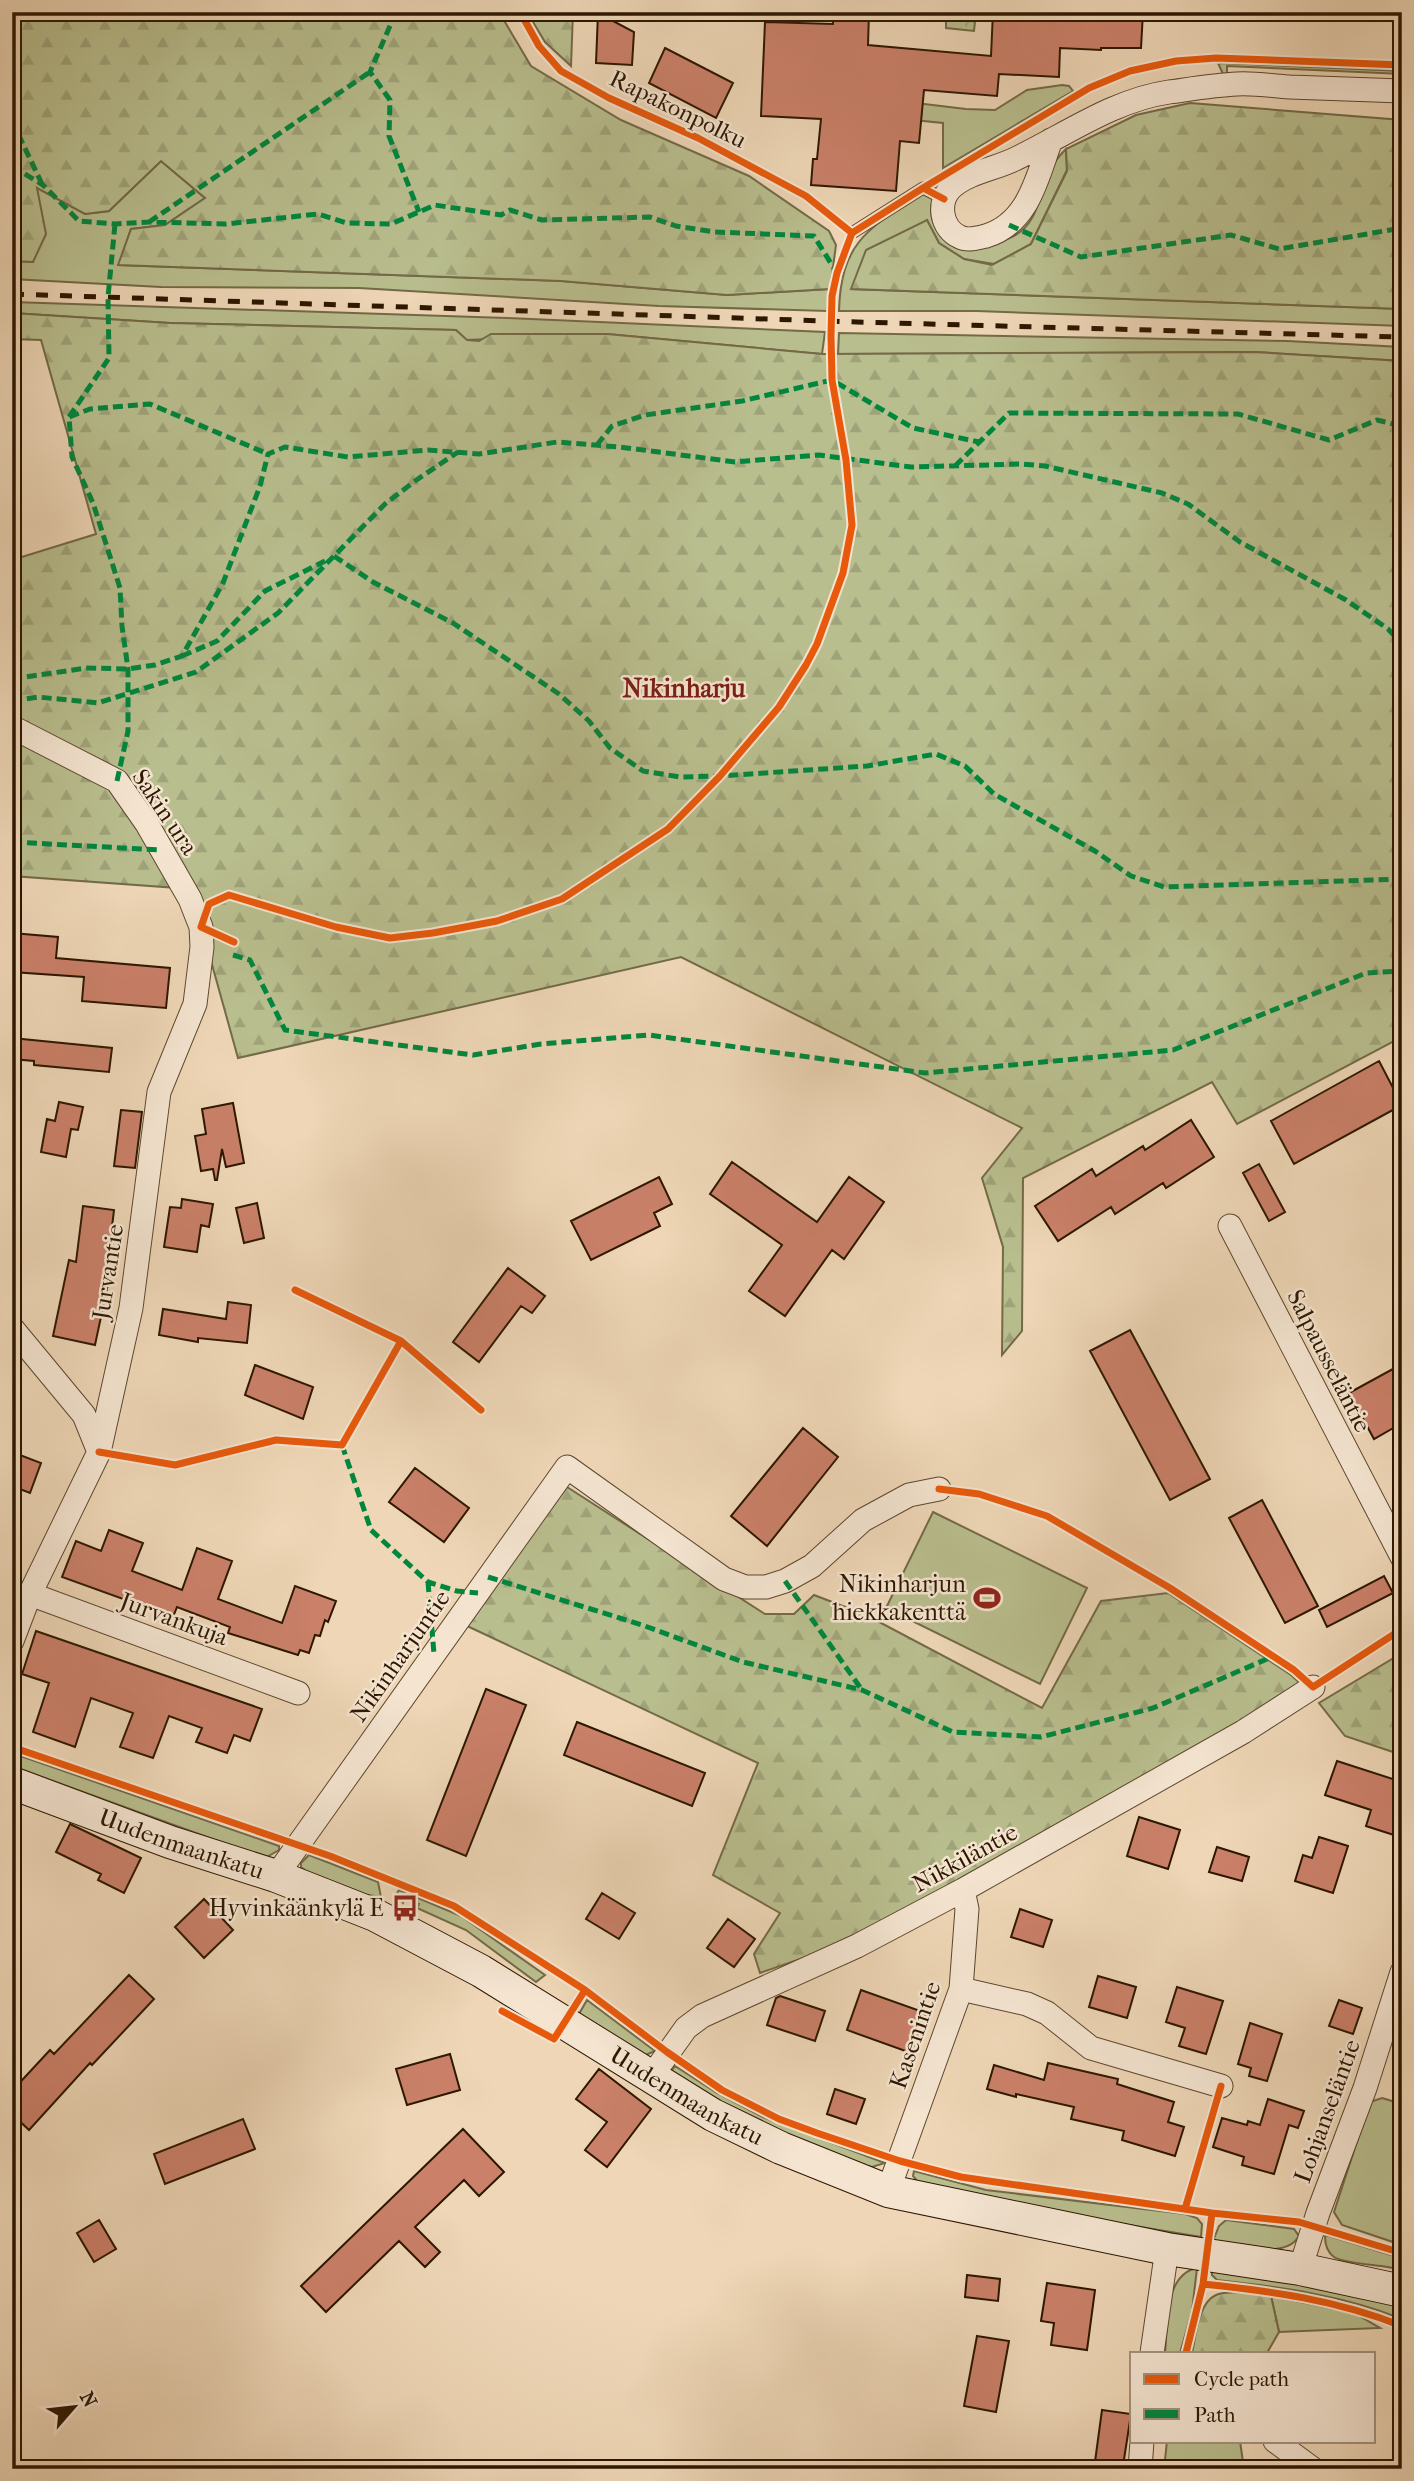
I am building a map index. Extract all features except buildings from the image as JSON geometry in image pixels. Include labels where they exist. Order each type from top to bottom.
[{"type":"main road","name":"Uudenmaankatu","points":[[12,1783],[170,1842],[276,1876],[375,1915],[481,1971],[713,2115],[758,2137],[888,2191],[1167,2249],[1300,2269],[1402,2291]]},
{"type":"street","points":[[1051,140],[1030,196],[1020,214],[1009,225],[994,234],[969,240],[953,233],[943,215],[942,207],[950,190],[960,182],[1013,160],[1051,140],[1141,98],[1239,84],[1402,92]]},
{"type":"street","name":"Sakin ura","points":[[12,727],[117,782],[147,824],[190,898]]},
{"type":"street","name":"Jurvantie","points":[[12,1641],[30,1594],[99,1452],[131,1308],[159,1092],[195,1004],[202,947],[201,927],[190,898]]},
{"type":"street","name":"Salpausseläntie","points":[[1230,1226],[1402,1557]]},
{"type":"street","points":[[12,1328],[83,1415],[99,1452]]},
{"type":"street","name":"Nikinharjuntie","points":[[276,1876],[567,1467],[724,1579],[745,1587],[766,1587],[785,1581],[812,1566],[863,1520],[909,1495],[939,1489]]},
{"type":"street","name":"Jurvankuja","points":[[30,1594],[298,1693]]},
{"type":"street","name":"Nikkiläntie","points":[[651,2077],[686,2028],[702,2016],[857,1946],[963,1889],[1243,1732],[1313,1687]]},
{"type":"street","name":"Kasenintie","points":[[888,2191],[961,1989],[967,1909],[963,1889]]},
{"type":"street","name":"Lohjanseläntie","points":[[1300,2269],[1365,2088],[1402,1972]]},
{"type":"street","points":[[961,1989],[1027,2004],[1047,2013],[1091,2048],[1221,2086]]},
{"type":"street","points":[[1152,2352],[1167,2249]]},
{"type":"street","points":[[1140,2469],[1142,2442]]},
{"type":"street","points":[[1276,2442],[1313,2469]]},
{"type":"lane","points":[[852,233],[922,188],[944,199]]},
{"type":"green space","points":[[12,12],[499,12],[531,66],[621,120],[749,176],[829,231],[836,245],[830,289],[727,295],[561,281],[118,265],[131,229],[165,225],[205,198],[161,161],[109,211],[85,214],[37,188],[46,234],[33,262],[12,261]]},
{"type":"green space","points":[[527,12],[573,12],[571,66],[545,42]]},
{"type":"green space","points":[[946,12],[976,12],[974,31],[946,28]]},
{"type":"green space","points":[[1218,63],[1402,71],[1402,74],[1227,66],[1227,74],[1223,74]]},
{"type":"green space","points":[[1069,86],[1073,91],[943,168],[943,123],[822,111],[841,94],[995,110],[1027,90]]},
{"type":"green space","points":[[1190,103],[1402,120],[1402,309],[851,289],[866,250],[927,220],[939,243],[964,259],[992,265],[1031,244],[1067,171],[1066,149],[1136,115]]},
{"type":"green space","points":[[1066,149],[1067,170],[1031,244],[994,264],[964,259],[939,243],[927,220],[852,289],[1402,309],[1402,326],[977,311],[839,311],[845,268],[852,252],[873,227],[887,216],[923,193],[933,199],[933,222],[949,244],[971,249],[1003,241],[1014,236],[1029,223],[1050,170]]},
{"type":"green space","points":[[161,161],[205,198],[165,225],[131,229],[119,265],[561,281],[727,295],[830,289],[827,311],[659,306],[359,288],[161,287],[12,279],[12,261],[33,262],[37,187],[85,214],[109,211]]},
{"type":"green space","points":[[12,302],[507,318],[825,332],[822,354],[607,334],[466,340],[456,330],[170,323],[12,313]]},
{"type":"green space","points":[[12,313],[170,323],[456,330],[467,340],[479,341],[491,334],[607,334],[822,354],[1254,352],[1402,361],[1402,1037],[1237,1124],[1212,1082],[1023,1178],[1022,1331],[1002,1355],[1003,1247],[982,1178],[1022,1128],[681,957],[238,1058],[191,889],[12,876],[12,560],[96,534],[41,340],[12,339]]},
{"type":"green space","points":[[839,333],[1287,341],[1402,347],[1402,361],[1254,352],[838,354]]},
{"type":"green space","points":[[567,1487],[765,1614],[794,1614],[814,1595],[866,1615],[1042,1708],[1101,1601],[1168,1593],[1291,1675],[1303,1686],[855,1940],[760,1973],[754,1954],[780,1913],[713,1875],[758,1763],[465,1625]]},
{"type":"green space","name":"Nikinharjun hiekkakenttä","points":[[933,1512],[1087,1588],[1040,1684],[886,1608]]},
{"type":"green space","points":[[1402,1653],[1402,1755],[1345,1736],[1319,1703]]},
{"type":"green space","points":[[12,1753],[279,1846],[279,1850],[265,1858],[12,1766]]},
{"type":"green space","points":[[309,1855],[378,1882],[381,1897],[355,1893],[306,1871],[301,1867],[301,1863]]},
{"type":"green space","points":[[399,1890],[461,1916],[545,1975],[536,1982],[466,1930],[417,1908],[419,1904],[406,1897],[403,1903],[396,1895]]},
{"type":"green space","points":[[587,2000],[655,2051],[643,2056],[579,2014]]},
{"type":"green space","points":[[675,2066],[717,2093],[763,2117],[885,2163],[872,2167],[862,2165],[753,2120],[674,2077],[672,2070]]},
{"type":"green space","points":[[1382,2098],[1402,2104],[1402,2189],[1396,2202],[1393,2221],[1402,2236],[1402,2245],[1342,2225],[1334,2212],[1370,2102]]},
{"type":"green space","points":[[914,2171],[986,2190],[1185,2214],[1197,2218],[1202,2224],[1201,2237],[1081,2217],[918,2182],[913,2176]]},
{"type":"green space","points":[[1226,2220],[1294,2229],[1299,2236],[1293,2243],[1272,2249],[1247,2248],[1213,2241],[1219,2226]]},
{"type":"green space","points":[[1325,2236],[1401,2258],[1402,2270],[1334,2257],[1326,2244]]},
{"type":"green space","points":[[1197,2268],[1192,2311],[1180,2352],[1165,2352],[1169,2303],[1178,2281]]},
{"type":"green space","points":[[1212,2270],[1284,2279],[1402,2303],[1402,2319],[1334,2298],[1217,2280],[1212,2275]]},
{"type":"green space","points":[[1225,2293],[1271,2296],[1279,2332],[1268,2352],[1192,2352],[1205,2305],[1216,2295]]},
{"type":"green space","points":[[1271,2296],[1354,2313],[1380,2328],[1279,2332]]},
{"type":"green space","points":[[1167,2442],[1240,2442],[1244,2469],[1164,2469]]},
{"type":"railway","points":[[12,294],[1402,337]]},
{"type":"marked path","points":[[396,12],[370,72],[390,100],[389,136],[419,212]]},
{"type":"marked path","points":[[149,222],[370,72]]},
{"type":"marked path","points":[[12,121],[42,184]]},
{"type":"marked path","points":[[12,166],[43,185],[79,221],[115,224],[226,224],[318,214],[347,223],[391,224],[435,205],[501,215],[510,210],[542,220],[650,217],[676,226],[715,232],[814,236],[837,273]]},
{"type":"marked path","points":[[69,417],[109,358],[108,297],[115,224]]},
{"type":"marked path","points":[[1009,225],[1081,257],[1231,235],[1279,249],[1402,228]]},
{"type":"marked path","points":[[597,445],[612,426],[645,415],[742,401],[832,380],[913,428],[979,442]]},
{"type":"marked path","points":[[117,781],[128,731],[128,669],[120,588],[93,503],[72,457],[69,417],[90,409],[150,404],[268,454]]},
{"type":"marked path","points":[[955,466],[1009,413],[1238,414],[1329,440],[1377,420],[1402,426]]},
{"type":"marked path","points":[[12,679],[86,668],[128,669],[155,665],[182,656],[223,583],[260,486],[268,454],[285,447],[348,457],[428,450],[479,454],[557,442],[735,462],[819,455],[911,467],[1022,464],[1045,466],[1162,493],[1188,504],[1240,542],[1346,600],[1388,629],[1402,644]]},
{"type":"marked path","points":[[12,701],[38,697],[98,703],[196,672],[278,613],[385,504],[458,452]]},
{"type":"marked path","points":[[334,556],[373,582],[453,623],[559,694],[589,721],[610,748],[643,771],[680,777],[720,776],[867,766],[936,754],[965,766],[994,794],[1095,851],[1131,876],[1164,887],[1402,879]]},
{"type":"marked path","points":[[182,656],[217,641],[265,591],[325,561]]},
{"type":"marked path","points":[[12,842],[161,850]]},
{"type":"marked path","points":[[233,955],[250,960],[285,1030],[473,1055],[541,1044],[649,1035],[925,1073],[1173,1050],[1366,973],[1402,971]]},
{"type":"marked path","points":[[342,1445],[371,1530],[428,1582],[457,1591],[478,1593]]},
{"type":"marked path","points":[[488,1577],[642,1625],[743,1662],[862,1690],[953,1732],[1041,1737],[1153,1708],[1274,1656]]},
{"type":"marked path","points":[[785,1581],[862,1690]]},
{"type":"marked path","points":[[428,1582],[434,1654]]},
{"type":"cycle path","name":"Rapakonpolku","points":[[520,12],[539,46],[561,71],[609,98],[698,138],[806,196],[852,233]]},
{"type":"cycle path","points":[[923,188],[1089,88],[1130,71],[1176,61],[1216,58],[1402,65]]},
{"type":"cycle path","points":[[852,233],[923,188],[944,199]]},
{"type":"cycle path","points":[[234,942],[201,927],[209,904],[229,895],[336,927],[390,938],[497,921],[562,899],[668,829],[720,776],[779,707],[806,665],[817,644],[843,573],[852,525],[846,460],[832,380],[832,296],[837,273],[852,233]]},
{"type":"cycle path","points":[[295,1290],[401,1341],[481,1410]]},
{"type":"cycle path","points":[[99,1452],[175,1465],[276,1440],[342,1445],[401,1341]]},
{"type":"cycle path","points":[[939,1489],[979,1494],[1047,1516],[1170,1588],[1294,1670],[1313,1687],[1402,1629]]},
{"type":"cycle path","points":[[12,1747],[330,1856],[454,1906],[585,1990],[722,2090],[779,2119],[817,2133],[900,2161],[961,2177],[1212,2213],[1299,2222],[1402,2253]]},
{"type":"cycle path","points":[[502,2011],[554,2039],[585,1990]]},
{"type":"cycle path","points":[[1185,2209],[1221,2086]]},
{"type":"cycle path","points":[[1186,2352],[1203,2284],[1212,2213]]},
{"type":"cycle path","points":[[1203,2284],[1328,2303],[1402,2326]]},
{"type":"place","name":"Nikinharjun hiekkakenttä","points":[[987,1598]]},
{"type":"place","name":"Hyvinkäänkylä E","points":[[405,1908]]},
{"type":"district","name":"Nikinharju","points":[[684,688]]}]
